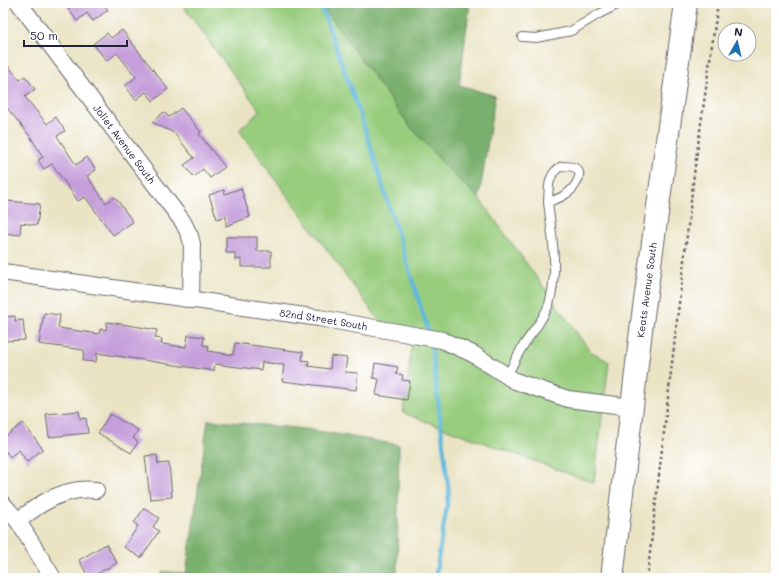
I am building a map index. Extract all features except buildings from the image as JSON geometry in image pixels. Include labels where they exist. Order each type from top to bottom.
[{"type":"main road","name":"Keats Avenue South","points":[[612,578],[632,407],[686,3]]},
{"type":"street","name":"Joliet Avenue South","points":[[19,3],[184,222],[192,244],[191,300]]},
{"type":"street","name":"82nd Street South","points":[[3,272],[319,318],[442,340],[473,354],[515,381],[568,399],[632,407]]},
{"type":"street","points":[[18,521],[36,506],[52,497],[85,489],[96,490]]},
{"type":"street","points":[[3,504],[18,521],[53,578]]},
{"type":"lane","points":[[522,37],[536,38],[571,31],[621,3]]},
{"type":"lane","points":[[507,376],[524,344],[537,327],[549,305],[553,283],[554,260],[548,202],[550,177],[555,170],[562,166],[574,167],[578,170],[579,174],[576,185],[567,194],[548,202]]},
{"type":"path","points":[[647,578],[695,166],[718,3]]},
{"type":"green space","points":[[181,3],[320,3],[409,125],[450,171],[479,198],[590,351],[609,362],[594,483],[403,413],[413,335],[386,330],[239,130],[260,111]]},
{"type":"green space","points":[[320,3],[470,3],[459,85],[495,96],[479,198],[450,171],[409,125]]},
{"type":"green space","points":[[208,420],[306,429],[399,445],[397,578],[161,578],[162,571],[186,574]]},
{"type":"waterway","points":[[320,3],[362,120],[429,333]]},
{"type":"waterway","points":[[431,342],[449,493],[435,578]]}]
